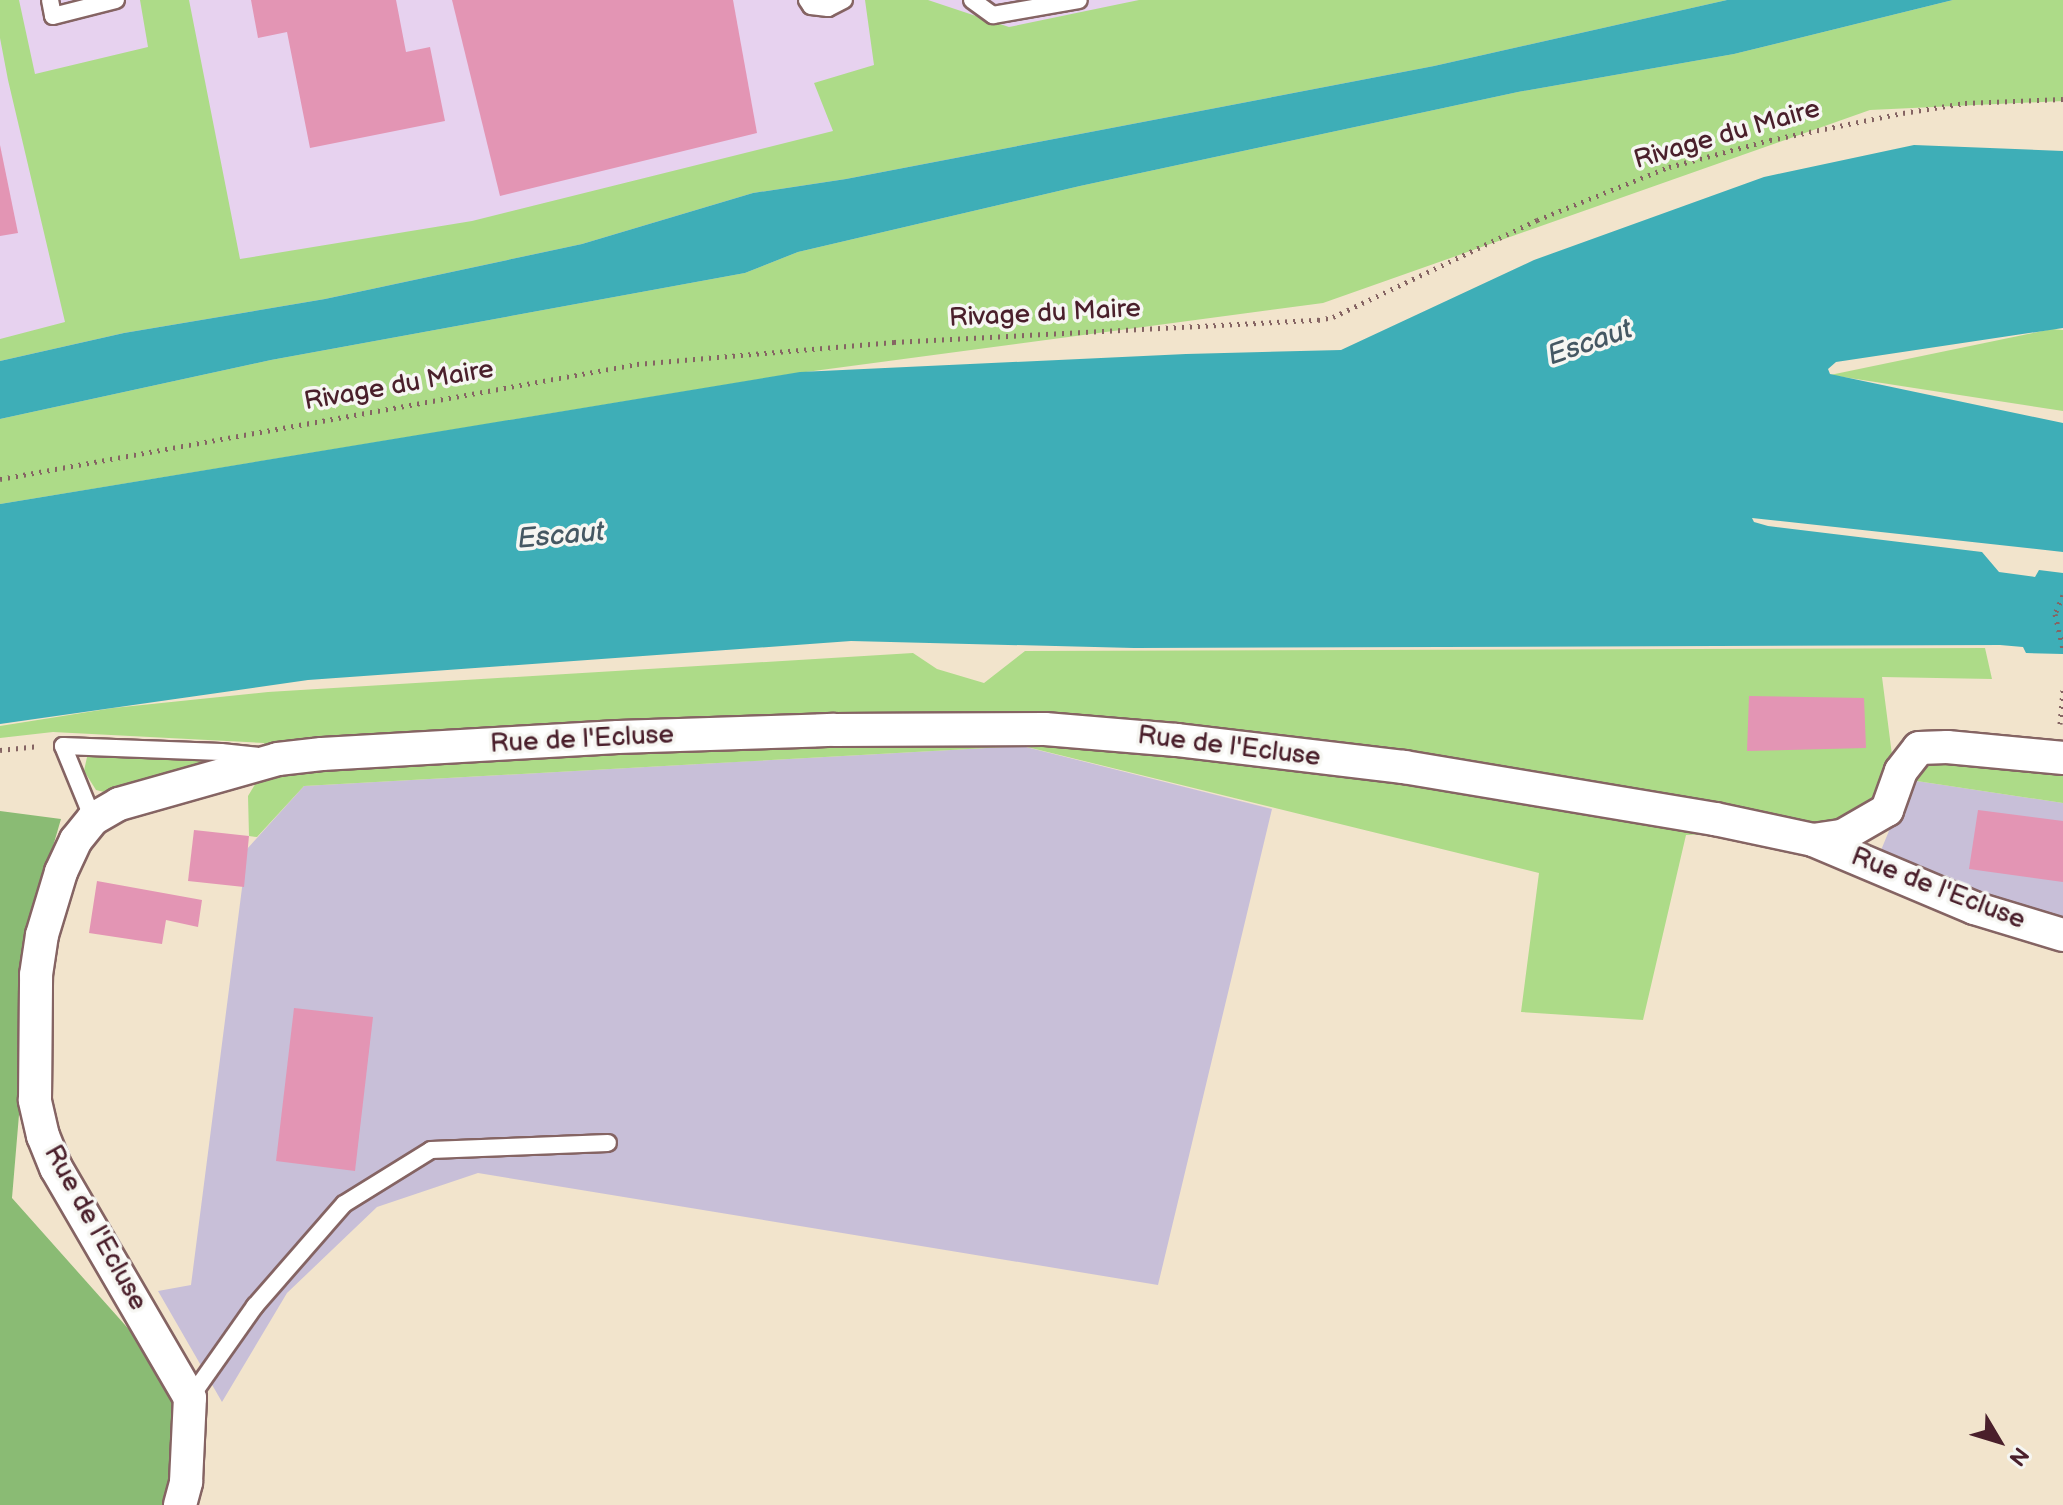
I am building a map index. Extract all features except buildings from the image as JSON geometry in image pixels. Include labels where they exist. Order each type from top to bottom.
[{"type":"street","name":"Rue de l'Ecluse","points":[[190,1398],[56,1168],[43,1136],[35,1100],[36,975],[42,935],[61,872],[76,840],[93,819],[119,804],[278,759],[618,737],[834,730],[1045,729],[1192,741],[1404,767],[1715,819],[1813,840],[1974,908],[2063,935]]},
{"type":"street","name":"Rue de l'Ecluse","points":[[1813,840],[1842,836],[1887,810],[1901,771],[1919,748],[1947,747],[2063,758]]},
{"type":"street","points":[[180,1505],[186,1482],[190,1398]]},
{"type":"lane","points":[[50,0],[53,16],[116,0]]},
{"type":"lane","points":[[807,0],[811,6],[828,8],[844,0]]},
{"type":"lane","points":[[972,0],[993,15],[1079,0]]},
{"type":"lane","points":[[93,819],[63,746],[221,752],[278,759]]},
{"type":"lane","points":[[190,1398],[255,1306],[344,1204],[431,1150],[608,1143]]},
{"type":"path","name":"Rivage du Maire","points":[[0,479],[637,364],[894,342],[1333,317],[1537,220],[1669,167],[1770,140],[1903,113],[1965,103],[2063,99]]},
{"type":"path","points":[[2063,595],[2055,614],[2063,650]]},
{"type":"path","points":[[0,750],[63,746]]},
{"type":"shaded area","points":[[0,0],[1727,0],[135,360],[0,386]]},
{"type":"shaded area","points":[[1022,746],[1272,809],[1158,1285],[478,1173],[377,1207],[287,1293],[222,1402],[158,1291],[191,1285],[247,849],[304,786]]},
{"type":"shaded area","points":[[1910,780],[2063,803],[2063,926],[1879,855]]},
{"type":"green space","points":[[0,0],[19,0],[35,74],[148,47],[140,0],[189,0],[240,259],[472,221],[833,131],[814,83],[874,65],[865,0],[928,0],[1009,27],[1139,0],[1727,0],[1434,66],[846,179],[753,193],[582,244],[325,299],[124,333],[0,361],[0,339],[65,322],[8,80],[0,38]]},
{"type":"green space","points":[[1953,0],[2063,0],[2063,101],[1870,110],[1323,303],[791,374],[0,504],[0,419],[271,360],[745,273],[798,252],[1080,186],[1518,92],[1734,54]]},
{"type":"green space","points":[[2052,329],[2063,330],[2063,411],[1830,375]]},
{"type":"green space","points":[[1985,648],[1992,679],[1882,677],[1896,786],[1842,836],[1772,831],[1686,835],[1643,1020],[1521,1012],[1539,873],[1023,746],[304,786],[257,837],[249,836],[248,796],[271,758],[264,743],[53,732],[0,738],[0,726],[113,708],[268,692],[913,653],[937,669],[984,683],[1025,651]]},
{"type":"green space","points":[[172,755],[209,760],[203,767],[131,787],[104,792],[96,790],[84,771],[87,757]]},
{"type":"green space","points":[[1930,756],[2063,763],[2063,803],[1910,780]]},
{"type":"green space","points":[[0,811],[61,819],[37,901],[12,1198],[190,1398],[167,1505],[0,1505]]},
{"type":"water","points":[[1727,0],[1953,0],[1734,54],[1518,92],[1080,186],[798,252],[745,273],[271,360],[0,419],[0,361],[124,333],[325,299],[582,244],[753,193],[846,179],[1434,66]]},
{"type":"water","name":"Escaut","points":[[1914,145],[2063,151],[2063,328],[1836,362],[1828,369],[1830,374],[2063,423],[2063,552],[1752,518],[1754,522],[1768,526],[1982,552],[1999,572],[2035,577],[2039,570],[2063,573],[2063,654],[2026,653],[2023,647],[2000,645],[1134,648],[851,641],[308,680],[0,724],[0,504],[800,372],[1341,350],[1534,260],[1764,177]]}]
